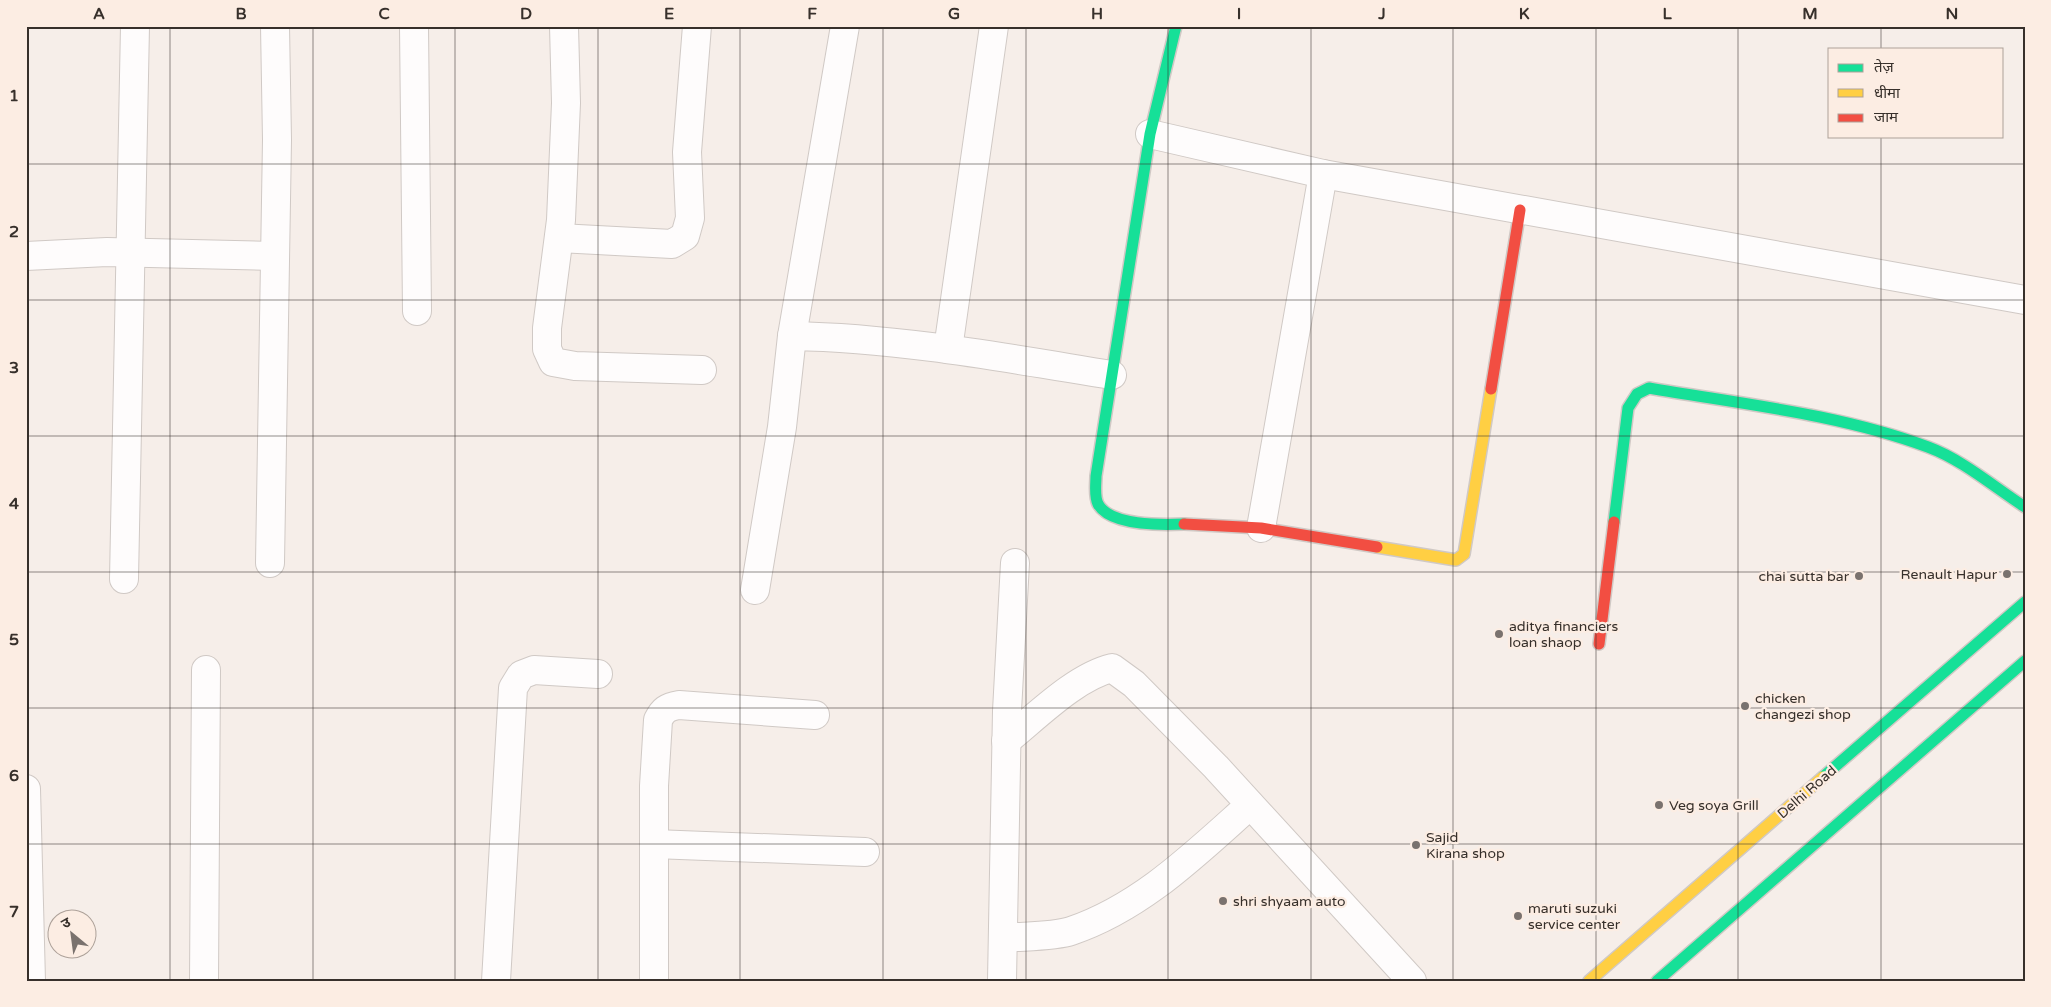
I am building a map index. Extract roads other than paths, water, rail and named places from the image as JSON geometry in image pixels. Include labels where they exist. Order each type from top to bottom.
[{"type":"street","points":[[124,579],[135,26]]},
{"type":"street","points":[[270,563],[277,140],[275,26]]},
{"type":"street","points":[[414,26],[417,311]]},
{"type":"street","points":[[564,26],[566,103],[558,238],[547,328],[547,349],[554,362],[575,366],[702,370]]},
{"type":"street","points":[[558,238],[672,244],[685,236],[690,218],[687,152],[697,26]]},
{"type":"street","points":[[756,590],[782,427],[792,336],[846,26]]},
{"type":"street","points":[[948,349],[994,26]]},
{"type":"street","points":[[1176,26],[1150,134],[1096,476],[1096,499],[1099,506],[1119,519],[1160,525],[1194,523],[1261,528],[1456,560],[1460,559],[1464,554],[1520,210]]},
{"type":"street","points":[[1150,134],[1323,174],[2025,300]]},
{"type":"street","points":[[1261,528],[1323,174]]},
{"type":"street","points":[[26,256],[132,252],[274,256]]},
{"type":"street","points":[[792,336],[836,337],[948,349],[1112,375]]},
{"type":"street","points":[[1599,644],[1628,408],[1637,394],[1649,388],[1842,421],[1929,447],[1953,459],[2025,506]]},
{"type":"street","points":[[1002,981],[1006,741],[1015,563]]},
{"type":"street","name":"Delhi Road","points":[[1589,981],[2025,602]]},
{"type":"street","points":[[1658,981],[2025,661]]},
{"type":"street","points":[[1006,741],[1078,684],[1102,670],[1112,668],[1134,684],[1250,805],[1412,981]]},
{"type":"street","points":[[204,981],[206,670]]},
{"type":"street","points":[[496,981],[513,688],[521,675],[534,670],[598,674]]},
{"type":"street","points":[[654,981],[654,786],[658,720],[668,707],[815,715]]},
{"type":"street","points":[[26,789],[31,981]]},
{"type":"street","points":[[1003,938],[1069,932],[1113,914],[1172,874],[1250,805]]},
{"type":"street","points":[[654,844],[865,852]]},
{"type":"place","name":"Renault Hapur","points":[[2007,574]]},
{"type":"place","name":"chai sutta bar","points":[[1859,576]]},
{"type":"place","name":"aditya financiers loan shaop","points":[[1499,634]]},
{"type":"place","name":"chicken changezi shop","points":[[1745,706]]},
{"type":"place","name":"Veg soya Grill","points":[[1659,805]]},
{"type":"place","name":"Sajid Kirana shop","points":[[1416,845]]},
{"type":"place","name":"shri shyaam auto","points":[[1223,901]]},
{"type":"place","name":"maruti suzuki service center","points":[[1518,916]]}]
